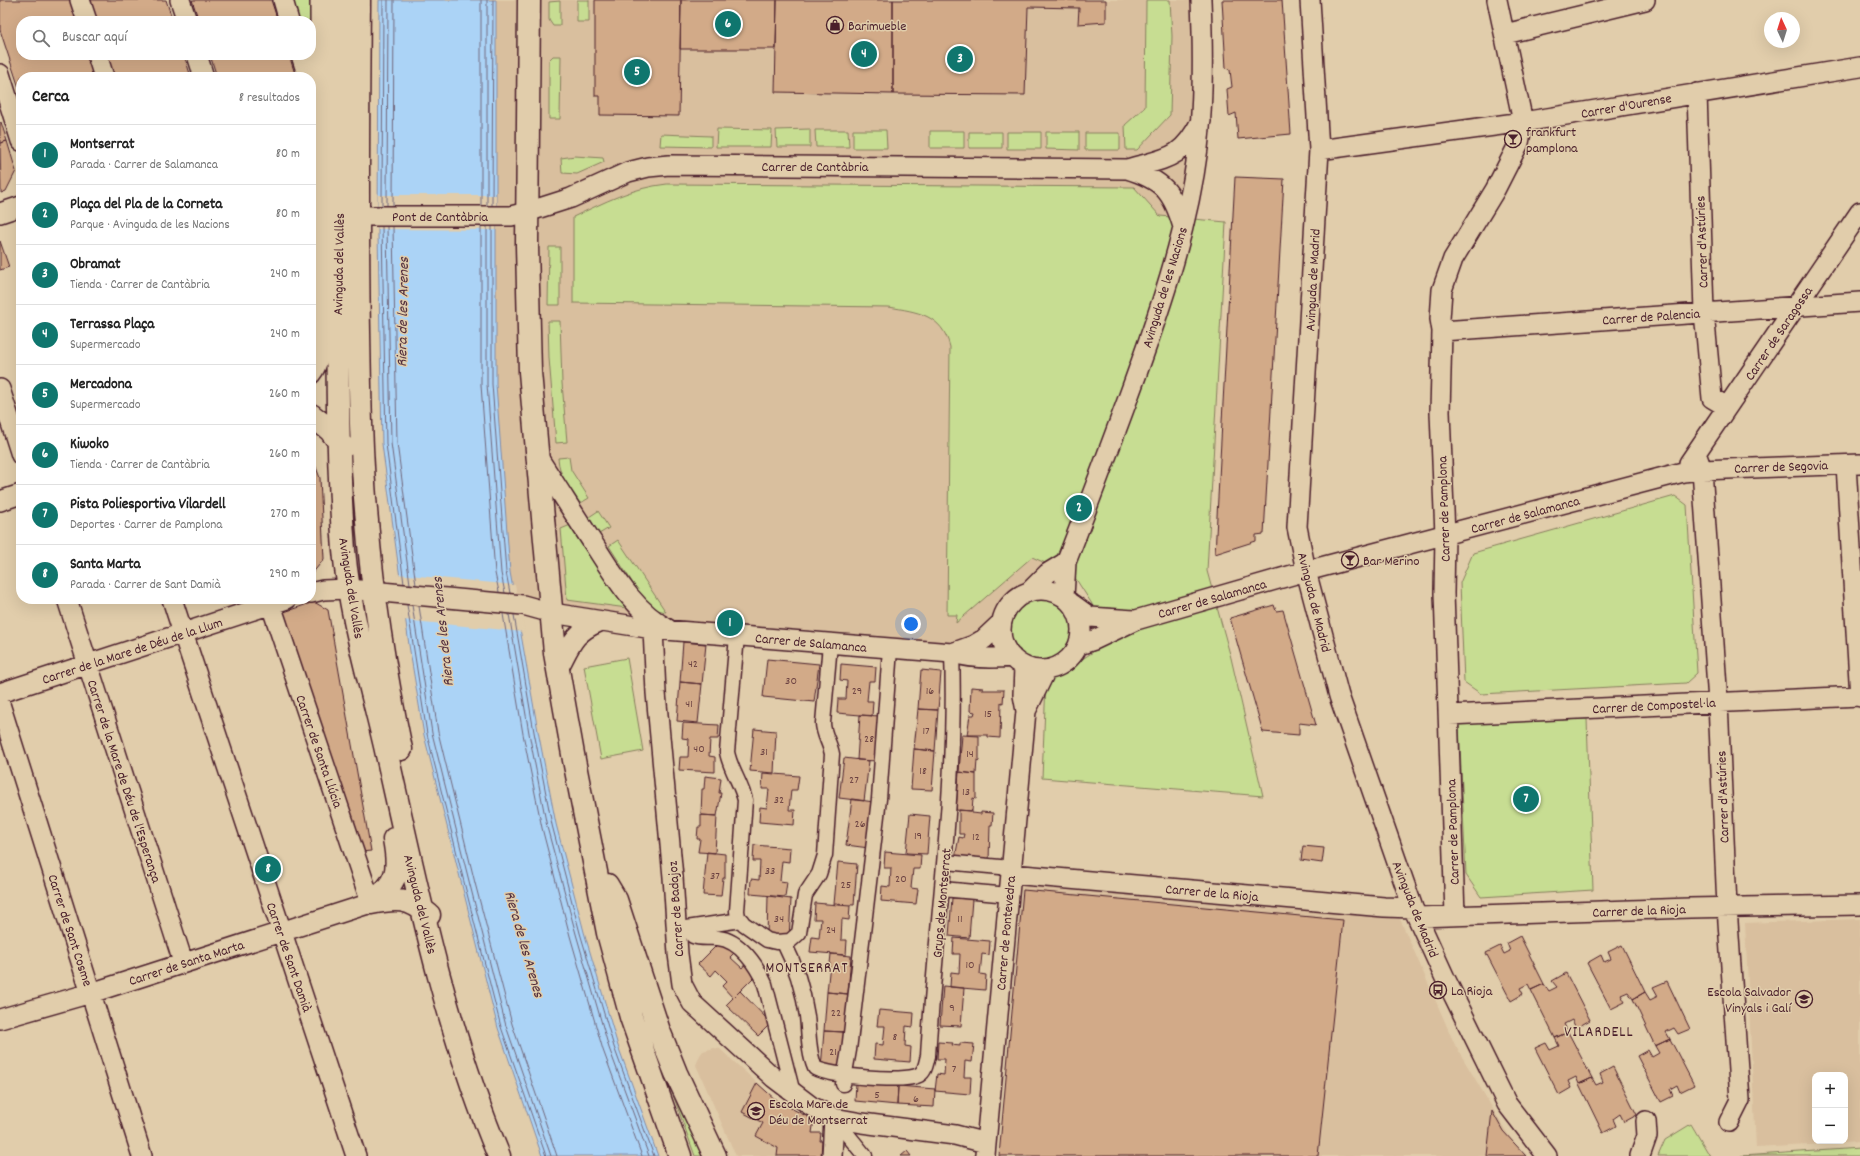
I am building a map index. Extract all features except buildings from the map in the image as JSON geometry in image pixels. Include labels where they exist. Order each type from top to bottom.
[{"type":"main road","name":"Avinguda del Vallès","points":[[340,0],[346,223],[361,416],[364,490],[381,593],[388,687],[440,933],[476,1061],[512,1156]]},
{"type":"main road","name":"Avinguda del Vallès","points":[[359,0],[346,223],[339,441],[339,479],[349,589],[356,630],[374,696],[431,948],[473,1089],[499,1156]]},
{"type":"main road","points":[[529,0],[511,215],[530,364],[536,454],[558,669],[608,933],[631,1017],[680,1156]]},
{"type":"main road","points":[[316,419],[330,430],[352,460],[364,490]]},
{"type":"main road","points":[[356,630],[357,658],[360,680],[376,762],[398,858],[396,873],[389,887],[371,903]]},
{"type":"main road","points":[[595,864],[616,900],[656,1024],[676,1073],[715,1156]]},
{"type":"main road","points":[[371,903],[389,899],[403,900],[415,904],[422,908],[432,918],[440,933]]},
{"type":"street","points":[[80,0],[85,16]]},
{"type":"street","points":[[180,0],[185,16]]},
{"type":"street","points":[[283,0],[288,16]]},
{"type":"street","name":"Avinguda del Vallès","points":[[316,367],[319,358],[321,328],[346,223],[320,0]]},
{"type":"street","name":"Avinguda de les Nacions","points":[[1068,600],[1066,562],[1144,354],[1181,241],[1198,149],[1201,121],[1203,47],[1201,0]]},
{"type":"street","name":"Avinguda de Madrid","points":[[1310,0],[1319,150],[1297,527],[1306,571],[1340,696],[1416,912],[1445,978],[1507,1104],[1547,1156]]},
{"type":"street","points":[[1497,0],[1523,122]]},
{"type":"street","points":[[1505,34],[1645,0]]},
{"type":"street","points":[[99,60],[102,72]]},
{"type":"street","points":[[199,60],[202,72]]},
{"type":"street","points":[[303,60],[306,72]]},
{"type":"street","name":"Carrer d'Ourense","points":[[1319,150],[1523,122],[1860,67]]},
{"type":"street","points":[[0,74],[16,124]]},
{"type":"street","name":"Carrer d'Astúries","points":[[1697,93],[1704,312],[1712,398],[1727,407]]},
{"type":"street","name":"Carrer de Cantàbria","points":[[511,215],[571,198],[628,172],[648,167],[669,165],[1127,169],[1164,160],[1176,153],[1194,136],[1201,121]]},
{"type":"street","name":"Carrer de Pamplona","points":[[1455,915],[1444,593],[1445,535],[1442,500],[1440,412],[1442,331],[1440,319],[1442,290],[1453,259],[1495,190],[1519,143],[1523,122]]},
{"type":"street","name":"Carrer de Cantàbria","points":[[1127,169],[1146,175],[1165,188],[1177,207],[1184,227]]},
{"type":"street","points":[[0,213],[16,208]]},
{"type":"street","name":"Carrer de Saragossa","points":[[1699,462],[1727,407],[1860,212]]},
{"type":"street","name":"Pont de Cantàbria","points":[[346,223],[511,215]]},
{"type":"street","name":"Carrer de Palencia","points":[[1442,331],[1860,302]]},
{"type":"street","points":[[0,388],[16,439]]},
{"type":"street","name":"Carrer de Salamanca","points":[[536,454],[622,587],[643,612],[661,629]]},
{"type":"street","name":"Carrer d'Astúries","points":[[1699,462],[1718,702],[1727,907],[1740,1100],[1729,1122]]},
{"type":"street","name":"Carrer de Salamanca","points":[[1079,645],[1094,640],[1136,620],[1306,571],[1682,472],[1699,462]]},
{"type":"street","name":"Carrer de Segovia","points":[[1699,462],[1853,464]]},
{"type":"street","points":[[1853,464],[1860,696]]},
{"type":"street","points":[[0,501],[16,496]]},
{"type":"street","points":[[1030,591],[1054,591],[1068,600],[1076,610],[1081,624],[1079,645],[1073,655],[1056,667],[1046,670],[1035,670],[1018,662],[1004,647],[1001,634],[1002,622],[1004,614],[1012,603],[1030,591],[1048,573],[1066,562]]},
{"type":"street","points":[[316,592],[349,589],[381,593]]},
{"type":"street","name":"Carrer de Salamanca","points":[[381,593],[523,605],[552,613],[600,622],[661,629],[952,653],[968,657],[1018,662]]},
{"type":"street","name":"Carrer de Salamanca","points":[[1068,600],[1090,617],[1136,620]]},
{"type":"street","name":"Carrer de la Mare de Déu de l'Esperança","points":[[69,604],[183,962]]},
{"type":"street","name":"Carrer de Sant Damià","points":[[174,604],[258,865],[282,930],[356,1156]]},
{"type":"street","name":"Carrer de la Mare de Déu de la Llum","points":[[0,693],[183,634],[264,604]]},
{"type":"street","name":"Carrer de Santa Llúcia","points":[[276,604],[371,903]]},
{"type":"street","points":[[558,669],[573,640],[585,628],[600,622]]},
{"type":"street","name":"Carrer de Salamanca","points":[[952,653],[974,645],[984,639],[1002,622]]},
{"type":"street","name":"Carrer de Badajoz","points":[[661,629],[655,678],[682,929],[680,975],[686,994],[692,1004],[774,1078],[793,1093],[834,1118],[955,1135],[986,1150]]},
{"type":"street","points":[[737,636],[727,752],[728,761],[741,786],[745,800],[737,911],[741,920],[767,940],[784,943],[795,939],[799,933],[806,895],[819,874],[825,855],[832,754],[831,746],[825,734],[823,723],[830,644]]},
{"type":"street","points":[[844,1080],[879,799],[890,649]]},
{"type":"street","name":"Grups de Montserrat","points":[[784,943],[792,958],[802,990],[811,1056],[815,1068],[844,1080],[913,1078],[921,1074],[926,1067],[945,862],[953,741],[954,699],[952,653]]},
{"type":"street","name":"Carrer de Pontevedra","points":[[986,1150],[1026,711],[1018,662]]},
{"type":"street","name":"Carrer de Pontevedra","points":[[1026,711],[1046,670]]},
{"type":"street","name":"Carrer de Compostel·la","points":[[1449,715],[1860,696]]},
{"type":"street","name":"Carrer de Sant Cosme","points":[[0,704],[142,1156]]},
{"type":"street","points":[[945,862],[1011,871]]},
{"type":"street","name":"Carrer de la Rioja","points":[[1011,871],[1455,915],[1727,907],[1860,906]]},
{"type":"street","points":[[942,889],[1009,895]]},
{"type":"street","name":"Carrer de Santa Marta","points":[[0,1019],[91,993],[282,930],[371,903]]},
{"type":"street","points":[[682,929],[741,920]]},
{"type":"street","points":[[682,929],[698,938],[719,938],[731,942],[741,950],[756,968],[765,984],[793,1093]]},
{"type":"street","points":[[832,1156],[834,1118]]},
{"type":"street","points":[[834,1118],[865,1156]]},
{"type":"street","points":[[1640,1156],[1648,1136],[1646,1121]]},
{"type":"shaded area","points":[[439,0],[1197,0],[1203,147],[1057,586],[1080,611],[1083,627],[991,650],[683,630],[453,599]]},
{"type":"shaded area","points":[[1022,884],[1400,919],[1455,1045],[1512,1141],[1526,1156],[999,1156]]},
{"type":"shaded area","name":"Escola Salvador Vinyals i Galí","points":[[1860,919],[1860,1142],[1848,1143],[1848,1072],[1812,1072],[1812,1144],[1825,1144],[1756,1148],[1745,923]]},
{"type":"shaded area","name":"Escola Mare de Déu de Montserrat","points":[[714,1048],[720,1049],[812,1133],[821,1133],[821,1156],[736,1156],[696,1065],[703,1051]]},
{"type":"green space","points":[[289,0],[313,0],[312,16],[294,16]]},
{"type":"green space","points":[[577,0],[589,0],[589,22],[577,22]]},
{"type":"green space","points":[[1146,0],[1170,0],[1172,36],[1170,115],[1137,150],[1126,150],[1125,125],[1145,107]]},
{"type":"green space","points":[[560,1],[560,26],[553,26],[549,20],[549,2]]},
{"type":"green space","points":[[553,56],[561,56],[560,119],[549,119],[549,60]]},
{"type":"green space","points":[[717,129],[772,130],[771,147],[716,147]]},
{"type":"green space","points":[[810,129],[810,147],[777,147],[776,130]]},
{"type":"green space","points":[[815,130],[848,130],[849,147],[816,147]]},
{"type":"green space","points":[[853,130],[886,130],[887,148],[853,148]]},
{"type":"green space","points":[[930,131],[964,131],[964,148],[930,148]]},
{"type":"green space","points":[[969,132],[1002,132],[1002,148],[969,148]]},
{"type":"green space","points":[[1007,132],[1041,132],[1041,149],[1007,149]]},
{"type":"green space","points":[[1046,132],[1079,132],[1079,150],[1046,149]]},
{"type":"green space","points":[[1085,133],[1120,133],[1120,150],[1085,150]]},
{"type":"green space","points":[[661,134],[711,136],[711,147],[660,146]]},
{"type":"green space","points":[[575,156],[603,158],[604,162],[577,174],[562,173],[561,158]]},
{"type":"green space","points":[[667,184],[1134,187],[1160,216],[1226,222],[1207,571],[1231,658],[1263,796],[1042,778],[1046,683],[1093,652],[1092,604],[1074,576],[1032,557],[956,623],[957,615],[947,615],[950,347],[946,336],[935,321],[918,313],[889,307],[573,303],[573,217],[630,192]]},
{"type":"green space","points":[[549,247],[560,247],[560,305],[548,305]]},
{"type":"green space","points":[[548,321],[560,321],[562,383],[567,442],[556,443],[549,358]]},
{"type":"green space","points":[[569,457],[571,470],[589,498],[579,504],[560,471],[558,458]]},
{"type":"green space","points":[[1675,496],[1687,505],[1697,673],[1686,683],[1481,694],[1464,682],[1460,583],[1473,553]]},
{"type":"green space","points":[[598,511],[609,528],[599,534],[589,517]]},
{"type":"green space","points":[[573,524],[628,607],[627,608],[567,600],[561,529]]},
{"type":"green space","points":[[618,540],[666,612],[653,609],[641,596],[609,546]]},
{"type":"green space","points":[[1036,597],[1048,597],[1065,606],[1072,617],[1074,629],[1072,641],[1065,652],[1048,661],[1036,661],[1024,656],[1015,647],[1010,635],[1010,623],[1015,611],[1024,602]]},
{"type":"green space","points":[[627,658],[643,751],[601,759],[584,666]]},
{"type":"green space","points":[[1587,719],[1593,890],[1481,897],[1466,875],[1459,724]]},
{"type":"green space","points":[[662,1064],[704,1156],[695,1156]]},
{"type":"green space","points":[[1691,1124],[1710,1156],[1658,1156],[1665,1140]]},
{"type":"green space","points":[[1860,1148],[1860,1156],[1741,1156]]},
{"type":"water","name":"Riera de les Arenes","points":[[379,0],[496,0],[496,384],[510,572],[556,824],[584,932],[618,1046],[658,1156],[542,1156],[498,1028],[424,735],[409,645],[382,444],[378,234]]},
{"type":"pier","points":[[378,195],[496,195],[496,230],[378,229]]},
{"type":"pier","points":[[397,574],[515,585],[524,632],[403,620]]},
{"type":"place","name":"Kiwoko","points":[[728,24]]},
{"type":"place","name":"Barimueble","points":[[835,25]]},
{"type":"place","name":"Terrassa Plaça","points":[[864,54]]},
{"type":"place","name":"Obramat","points":[[960,59]]},
{"type":"place","name":"Mercadona","points":[[637,72]]},
{"type":"place","name":"frankfurt pamplona","points":[[1513,139]]},
{"type":"place","name":"Plaça del Pla de la Corneta","points":[[1079,508]]},
{"type":"place","name":"Bar Merino","points":[[1350,560]]},
{"type":"place","name":"Montserrat","points":[[730,623]]},
{"type":"place","name":"Pista Poliesportiva Vilardell","points":[[1526,799]]},
{"type":"place","name":"Santa Marta","points":[[268,869]]},
{"type":"place","name":"La Rioja","points":[[1438,990]]},
{"type":"place","name":"Escola Salvador Vinyals i Galí","points":[[1804,999]]},
{"type":"place","name":"Escola Mare de Déu de Montserrat","points":[[756,1111]]},
{"type":"district","name":"MONTSERRAT","points":[[807,967]]},
{"type":"district","name":"VILARDELL","points":[[1599,1031]]}]
